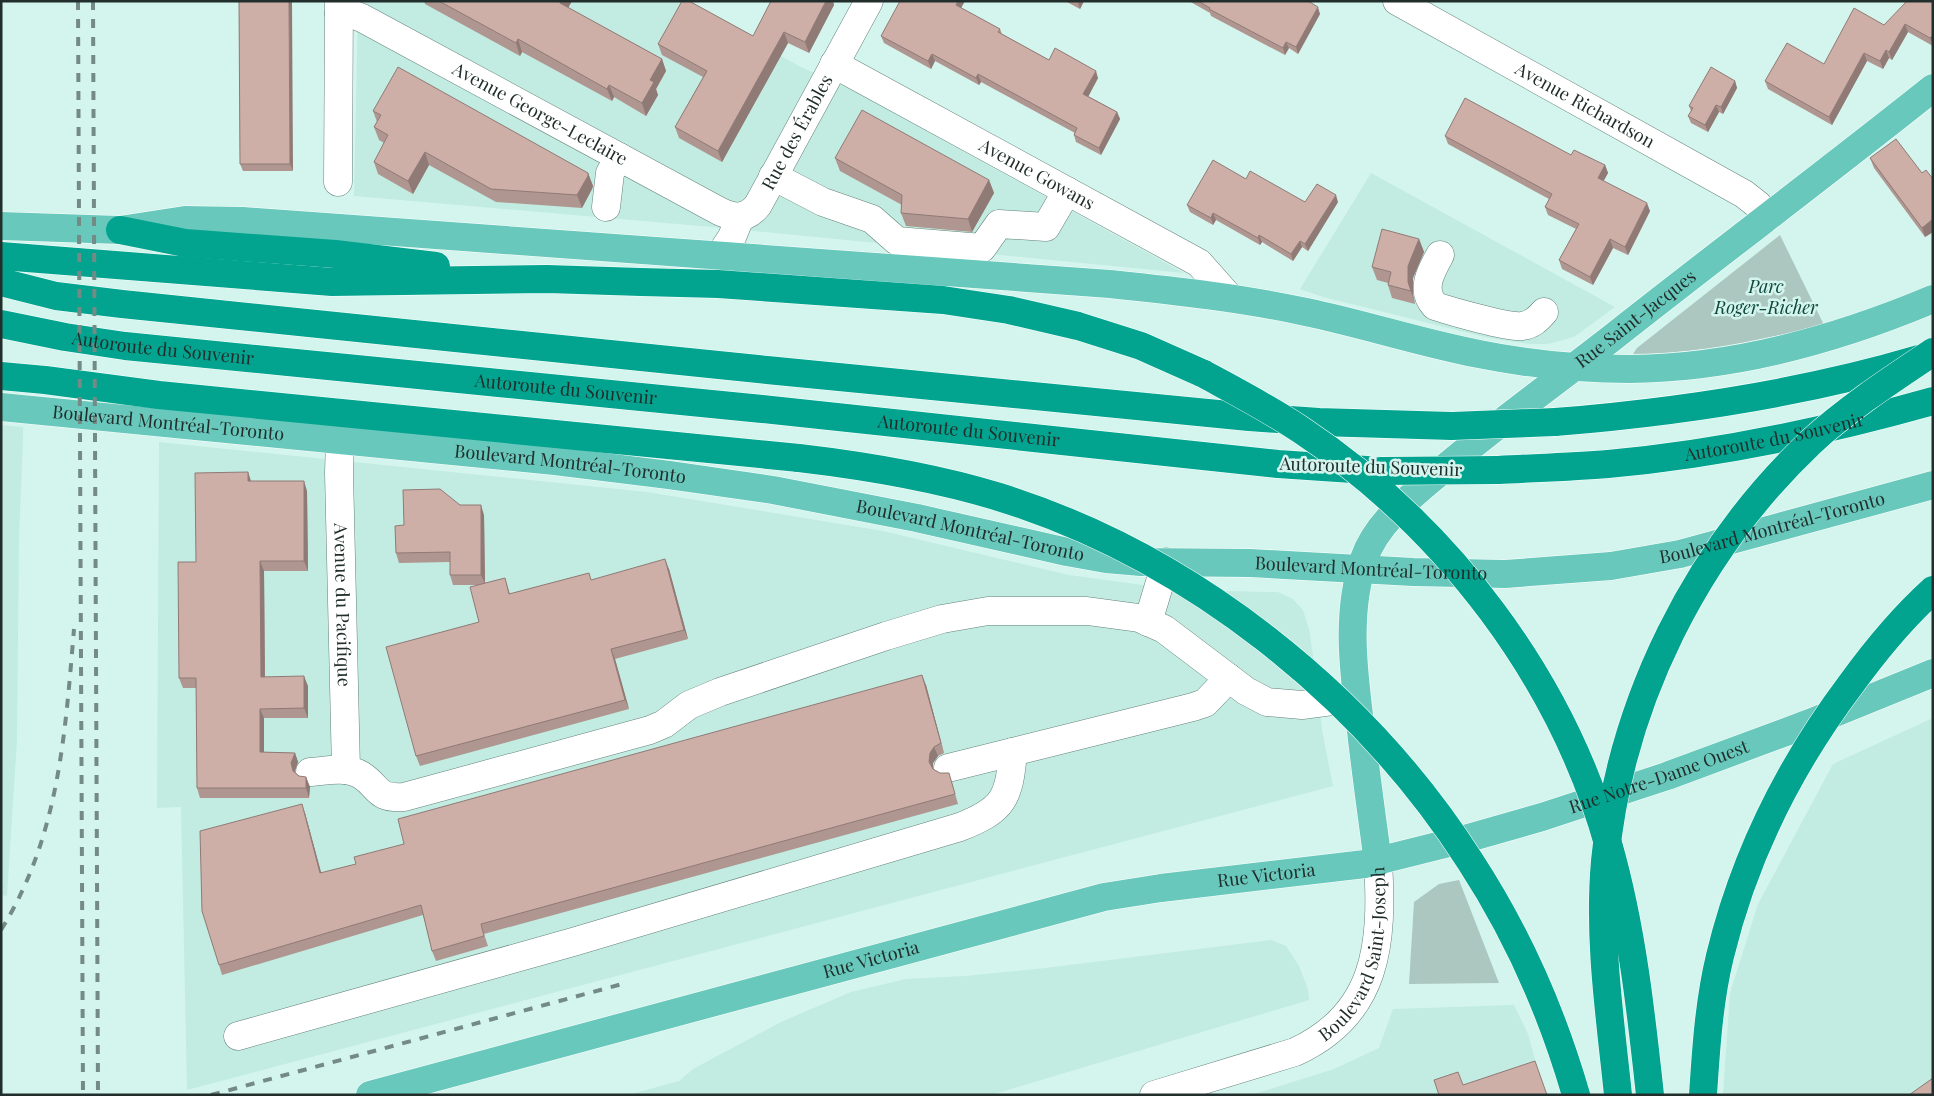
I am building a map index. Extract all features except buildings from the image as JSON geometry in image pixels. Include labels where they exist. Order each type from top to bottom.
[{"type":"highway","points":[[120,230],[185,243],[335,254],[547,279]]},
{"type":"highway","points":[[1,256],[332,282],[547,279],[718,284],[943,300],[974,304],[1062,322],[1112,336],[1174,360],[1267,408],[1303,431],[1392,501],[1441,550],[1469,582],[1533,674],[1572,745],[1599,813],[1609,848],[1622,901],[1637,983],[1650,1095]]},
{"type":"highway","points":[[1,282],[56,296],[122,304],[1116,405],[1319,422],[1452,426],[1555,422],[1655,413],[1763,396],[1886,369],[1933,353]]},
{"type":"highway","name":"Autoroute du Souvenir","points":[[1,324],[65,337],[124,346],[762,409],[1251,462],[1381,471],[1498,470],[1609,464],[1725,448],[1809,432],[1933,401]]},
{"type":"highway","points":[[1618,1095],[1605,966],[1603,924],[1605,863],[1609,825],[1623,763],[1638,712],[1655,667],[1682,610],[1709,564],[1748,510],[1766,489],[1812,442],[1841,417],[1933,353]]},
{"type":"highway","points":[[1,368],[45,380]]},
{"type":"highway","points":[[1,376],[159,395],[799,458],[868,467],[932,479],[1001,498],[1074,526],[1135,555],[1206,596],[1246,624],[1315,679],[1394,759],[1430,804],[1470,860],[1493,899],[1525,959],[1552,1023],[1576,1095]]},
{"type":"highway","points":[[1703,1095],[1708,1038],[1720,956],[1739,892],[1766,825],[1798,762],[1840,699],[1887,639],[1933,590]]},
{"type":"main road","name":"Rue Saint-Jacques","points":[[1361,570],[1364,557],[1375,536],[1393,514],[1478,440],[1767,216],[1798,195],[1933,88]]},
{"type":"main road","points":[[1,226],[120,230],[185,220],[243,221],[1042,278],[1230,298],[1306,312],[1479,354],[1573,366],[1632,369],[1706,364],[1773,351],[1839,333],[1933,299]]},
{"type":"main road","name":"Boulevard Montréal-Toronto","points":[[1,407],[599,466],[730,483],[917,518],[1087,556],[1122,560],[1250,563],[1361,570],[1505,574],[1576,570],[1645,561],[1680,554],[1933,485]]},
{"type":"main road","name":"Boulevard Saint-Joseph","points":[[1361,570],[1353,623],[1357,698],[1378,862]]},
{"type":"main road","name":"Rue Notre-Dame Ouest","points":[[1378,862],[1542,817],[1667,776],[1810,723],[1933,673]]},
{"type":"main road","name":"Rue Victoria","points":[[370,1095],[1104,897],[1161,888],[1378,862]]},
{"type":"street","name":"Rue des Érables","points":[[720,255],[732,237],[740,217],[748,215],[755,209],[870,1]]},
{"type":"street","name":"Avenue Richardson","points":[[1397,1],[1744,194],[1758,205],[1767,216]]},
{"type":"street","name":"Avenue George-Leclaire","points":[[338,7],[362,18],[719,211],[729,216],[740,217]]},
{"type":"street","points":[[338,7],[338,182]]},
{"type":"street","name":"Avenue Gowans","points":[[834,64],[1198,264],[1230,298]]},
{"type":"street","points":[[606,206],[610,173],[619,157]]},
{"type":"street","points":[[773,176],[823,202],[872,219],[897,241],[982,248],[999,224],[1046,228],[1067,191]]},
{"type":"street","points":[[1440,255],[1431,271],[1427,288],[1430,301],[1435,306],[1515,326],[1531,324],[1537,321],[1544,312]]},
{"type":"street","name":"Avenue du Pacifique","points":[[340,440],[338,473],[346,770]]},
{"type":"street","points":[[1148,622],[1166,562]]},
{"type":"street","points":[[310,772],[346,770],[361,775],[382,795],[394,798],[404,797],[650,730],[664,724],[689,705],[704,698],[886,636],[942,619],[1006,610],[1087,611],[1118,614],[1148,622],[1164,629],[1182,641],[1256,698],[1277,704],[1302,705],[1357,698]]},
{"type":"street","points":[[948,768],[1199,706],[1205,704],[1214,696],[1229,678]]},
{"type":"street","points":[[238,1036],[573,942],[960,827],[989,814],[1005,794],[1010,781],[1013,752]]},
{"type":"street","name":"Boulevard Saint-Joseph","points":[[1154,1095],[1295,1052],[1313,1044],[1337,1026],[1359,998],[1375,954],[1380,910],[1378,862]]},
{"type":"shaded area","points":[[358,1],[683,1],[801,67],[854,91],[1184,273],[723,228],[354,196]]},
{"type":"shaded area","points":[[1371,173],[1615,307],[1574,337],[1548,344],[1530,344],[1489,338],[1323,297],[1300,289]]},
{"type":"shaded area","points":[[1,425],[23,427],[19,538],[17,740],[7,896],[1,895]]},
{"type":"shaded area","points":[[159,442],[647,492],[883,531],[1069,575],[1180,590],[1278,592],[1293,599],[1303,610],[1309,629],[1322,730],[1333,786],[187,1090],[181,807],[157,808]]},
{"type":"shaded area","points":[[1933,718],[1933,1095],[1723,1095],[1730,993],[1758,904],[1833,764]]},
{"type":"shaded area","points":[[1271,940],[1286,946],[1299,966],[1308,989],[1309,1000],[991,1095],[628,1095],[679,1081],[693,1069],[781,1022],[851,992],[906,979],[965,976],[1045,968]]},
{"type":"shaded area","points":[[1514,1005],[1528,1034],[1545,1095],[1251,1095],[1334,1069],[1379,1048],[1393,1009]]},
{"type":"green space","name":"Parc Roger-Richer","points":[[1780,235],[1824,325],[1753,341],[1705,349],[1633,354],[1637,348]]},
{"type":"green space","points":[[1459,880],[1499,983],[1409,984],[1414,902],[1439,884]]},
{"type":"railway","points":[[78,1],[83,1095]]},
{"type":"railway","points":[[93,1],[98,1095]]},
{"type":"railway","points":[[1,930],[20,895],[36,859],[47,822],[62,746],[74,629]]},
{"type":"railway","points":[[211,1095],[626,983]]}]
